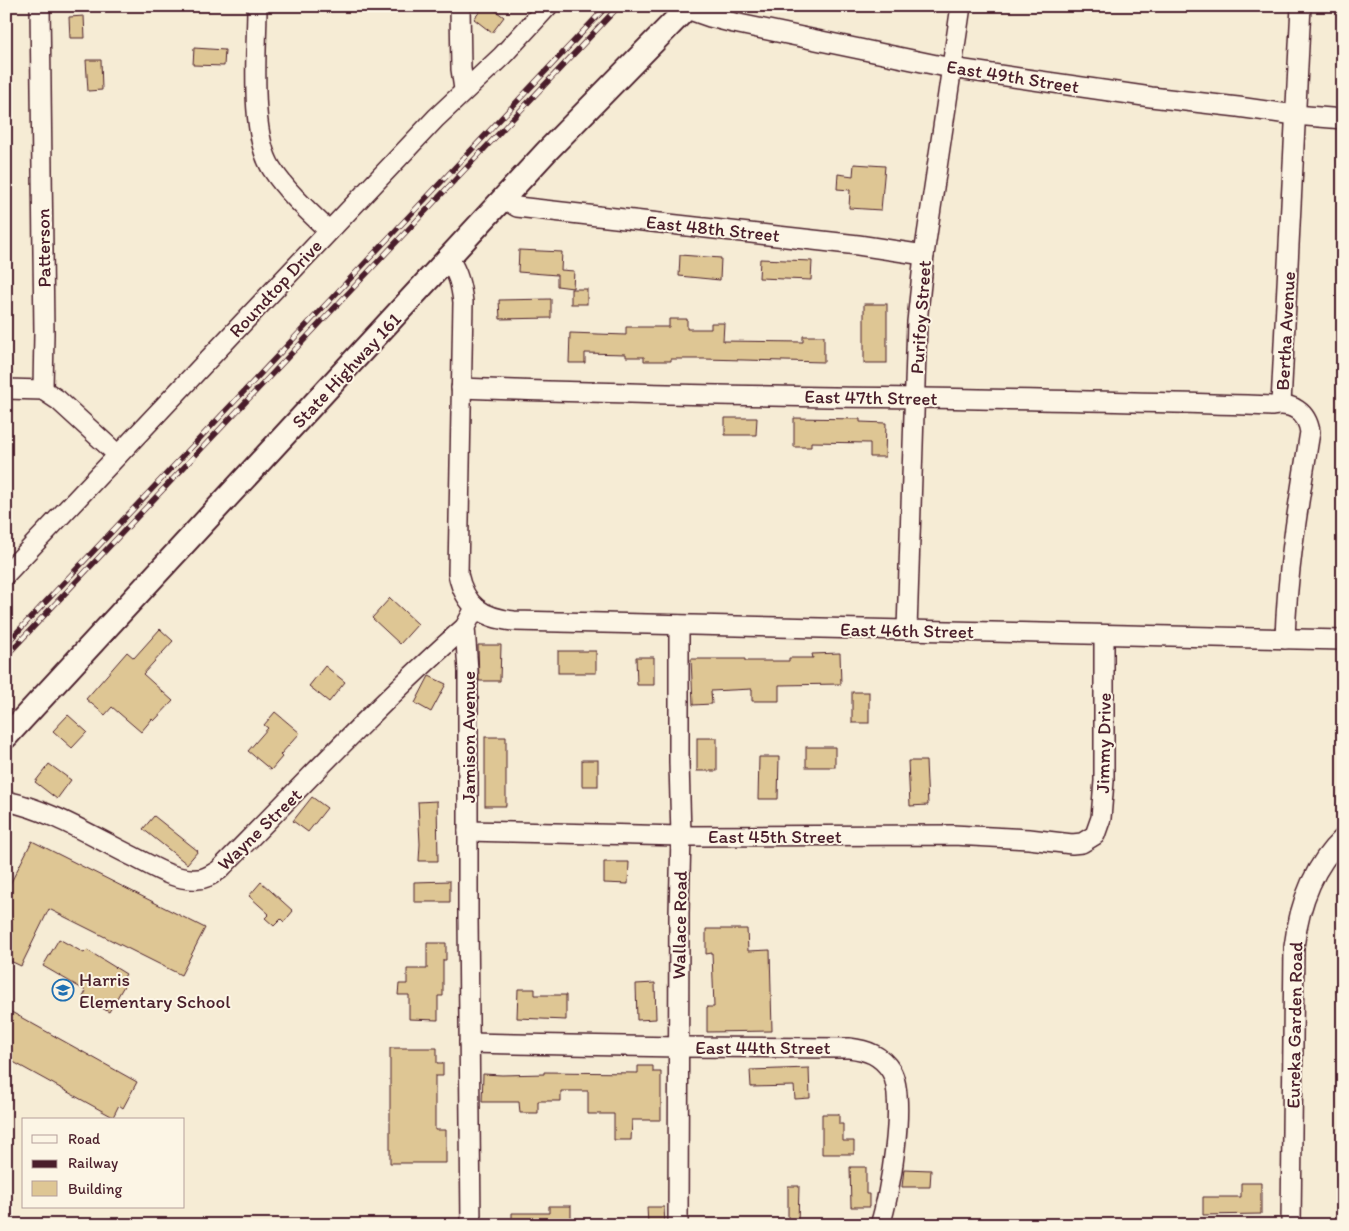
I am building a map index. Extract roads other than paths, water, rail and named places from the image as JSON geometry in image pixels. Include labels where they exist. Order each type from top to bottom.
[{"type":"main road","name":"State Highway 161","points":[[6,737],[593,103],[688,7]]},
{"type":"street","name":"Patterson","points":[[40,6],[44,314],[43,390]]},
{"type":"street","points":[[257,6],[258,129],[264,154],[280,180],[329,231]]},
{"type":"street","points":[[460,6],[461,69],[464,89]]},
{"type":"street","name":"Roundtop Drive","points":[[6,574],[464,89],[502,56],[548,6]]},
{"type":"street","name":"Purifoy Street","points":[[907,630],[917,322],[924,255],[961,6]]},
{"type":"street","name":"Bertha Avenue","points":[[1285,639],[1286,596],[1291,550],[1310,432],[1309,423],[1304,414],[1281,404],[1301,6]]},
{"type":"street","name":"East 49th Street","points":[[688,7],[710,17],[734,23],[951,68],[1142,96],[1343,119]]},
{"type":"street","name":"East 48th Street","points":[[504,199],[517,207],[858,245],[924,255]]},
{"type":"street","points":[[449,259],[457,272],[461,284],[463,302],[458,574],[466,597],[475,608]]},
{"type":"street","name":"East 47th Street","points":[[462,388],[701,396],[914,397],[1272,406],[1281,404]]},
{"type":"street","points":[[6,389],[43,390],[58,400],[118,455]]},
{"type":"street","name":"East 46th Street","points":[[475,608],[500,620],[1343,640]]},
{"type":"street","name":"Jamison Avenue","points":[[471,1225],[468,671],[466,627],[475,608]]},
{"type":"street","name":"Wallace Road","points":[[678,1225],[681,836],[679,625]]},
{"type":"street","name":"Wayne Street","points":[[6,801],[44,813],[172,876],[198,879],[208,877],[219,870],[366,720],[434,654],[466,627]]},
{"type":"street","name":"Jimmy Drive","points":[[1082,843],[1095,835],[1101,818],[1104,781],[1104,635]]},
{"type":"street","name":"East 45th Street","points":[[468,831],[681,836],[954,835],[1029,839],[1072,844],[1082,843]]},
{"type":"street","name":"Eureka Garden Road","points":[[1291,1225],[1294,947],[1297,922],[1304,898],[1314,875],[1323,861],[1343,838]]},
{"type":"street","name":"East 44th Street","points":[[469,1043],[849,1048],[862,1049],[874,1054],[892,1072],[896,1084],[897,1114],[891,1181],[880,1225]]},
{"type":"railway","points":[[6,644],[607,6]]},
{"type":"railway","points":[[6,656],[619,6]]},
{"type":"place","name":"Harris Elementary School","points":[[63,990]]}]
